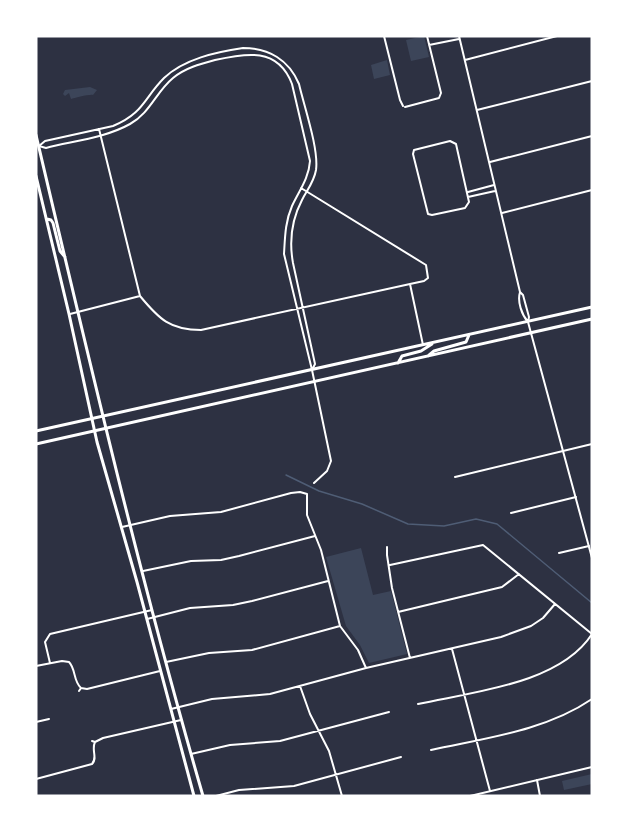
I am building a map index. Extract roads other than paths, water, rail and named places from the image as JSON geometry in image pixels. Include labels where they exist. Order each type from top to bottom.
[{"type":"main road","points":[[36,135],[105,429],[203,796]]},
{"type":"main road","points":[[36,176],[94,431],[194,796]]},
{"type":"main road","points":[[46,219],[53,223],[60,251],[66,258]]},
{"type":"main road","points":[[36,431],[592,307]]},
{"type":"main road","points":[[36,444],[592,319]]},
{"type":"main road","points":[[427,357],[434,351],[466,342],[469,335]]},
{"type":"main road","points":[[398,364],[402,356],[422,351],[434,343]]},
{"type":"street","points":[[384,36],[402,108],[441,99],[427,37],[432,36]]},
{"type":"street","points":[[465,60],[557,36]]},
{"type":"street","points":[[429,45],[459,37],[524,317],[532,334],[592,558]]},
{"type":"street","points":[[37,146],[45,141],[117,124],[135,113],[164,78],[188,62],[236,49],[251,48],[265,51],[286,63],[299,84],[316,157],[314,178],[296,214],[291,240],[293,263],[315,364],[312,370]]},
{"type":"street","points":[[37,146],[45,148],[122,128],[140,118],[173,78],[190,68],[238,54],[260,55],[280,65],[292,84],[310,161],[308,174],[289,215],[285,236],[285,260],[331,461],[327,471],[314,483]]},
{"type":"street","points":[[477,110],[592,81]]},
{"type":"street","points":[[99,129],[140,296],[156,315],[172,326],[186,330],[201,330],[424,281],[428,278],[426,265],[301,188]]},
{"type":"street","points":[[489,162],[592,136]]},
{"type":"street","points":[[454,142],[468,197],[469,202],[465,208],[428,214],[413,154],[414,150],[454,142]]},
{"type":"street","points":[[467,192],[494,185]]},
{"type":"street","points":[[468,197],[496,190]]},
{"type":"street","points":[[501,213],[592,190]]},
{"type":"street","points":[[410,284],[423,345]]},
{"type":"street","points":[[69,314],[140,296]]},
{"type":"street","points":[[454,477],[592,444]]},
{"type":"street","points":[[122,527],[170,516],[221,512],[291,493],[307,494],[307,515],[321,550],[340,626],[358,650],[366,668]]},
{"type":"street","points":[[511,513],[576,497]]},
{"type":"street","points":[[143,571],[191,561],[221,560],[315,536]]},
{"type":"street","points":[[390,565],[483,545],[592,634],[569,658],[548,671],[520,681],[418,704]]},
{"type":"street","points":[[559,553],[589,546]]},
{"type":"street","points":[[387,547],[392,588],[410,658]]},
{"type":"street","points":[[398,612],[502,587],[519,574]]},
{"type":"street","points":[[147,619],[190,608],[243,603],[328,581]]},
{"type":"street","points":[[171,710],[212,699],[256,696],[452,649],[527,628],[540,621],[555,604]]},
{"type":"street","points":[[50,663],[45,642],[50,634],[152,610]]},
{"type":"street","points":[[166,662],[209,653],[252,650],[340,626]]},
{"type":"street","points":[[452,649],[490,791]]},
{"type":"street","points":[[36,666],[65,660],[70,663],[80,690],[161,671]]},
{"type":"street","points":[[300,686],[310,714],[329,751],[342,796]]},
{"type":"street","points":[[431,750],[552,721],[592,699]]},
{"type":"street","points":[[191,754],[230,745],[280,741],[389,712]]},
{"type":"street","points":[[36,722],[49,719]]},
{"type":"street","points":[[36,779],[89,766],[94,762],[93,742],[181,720]]},
{"type":"street","points":[[216,796],[239,790],[294,786],[401,757]]},
{"type":"street","points":[[470,796],[592,767]]},
{"type":"street","points":[[537,780],[540,796]]},
{"type":"waterway","points":[[286,475],[319,491],[362,504],[408,524],[444,526],[476,519],[497,524],[592,603]]}]
